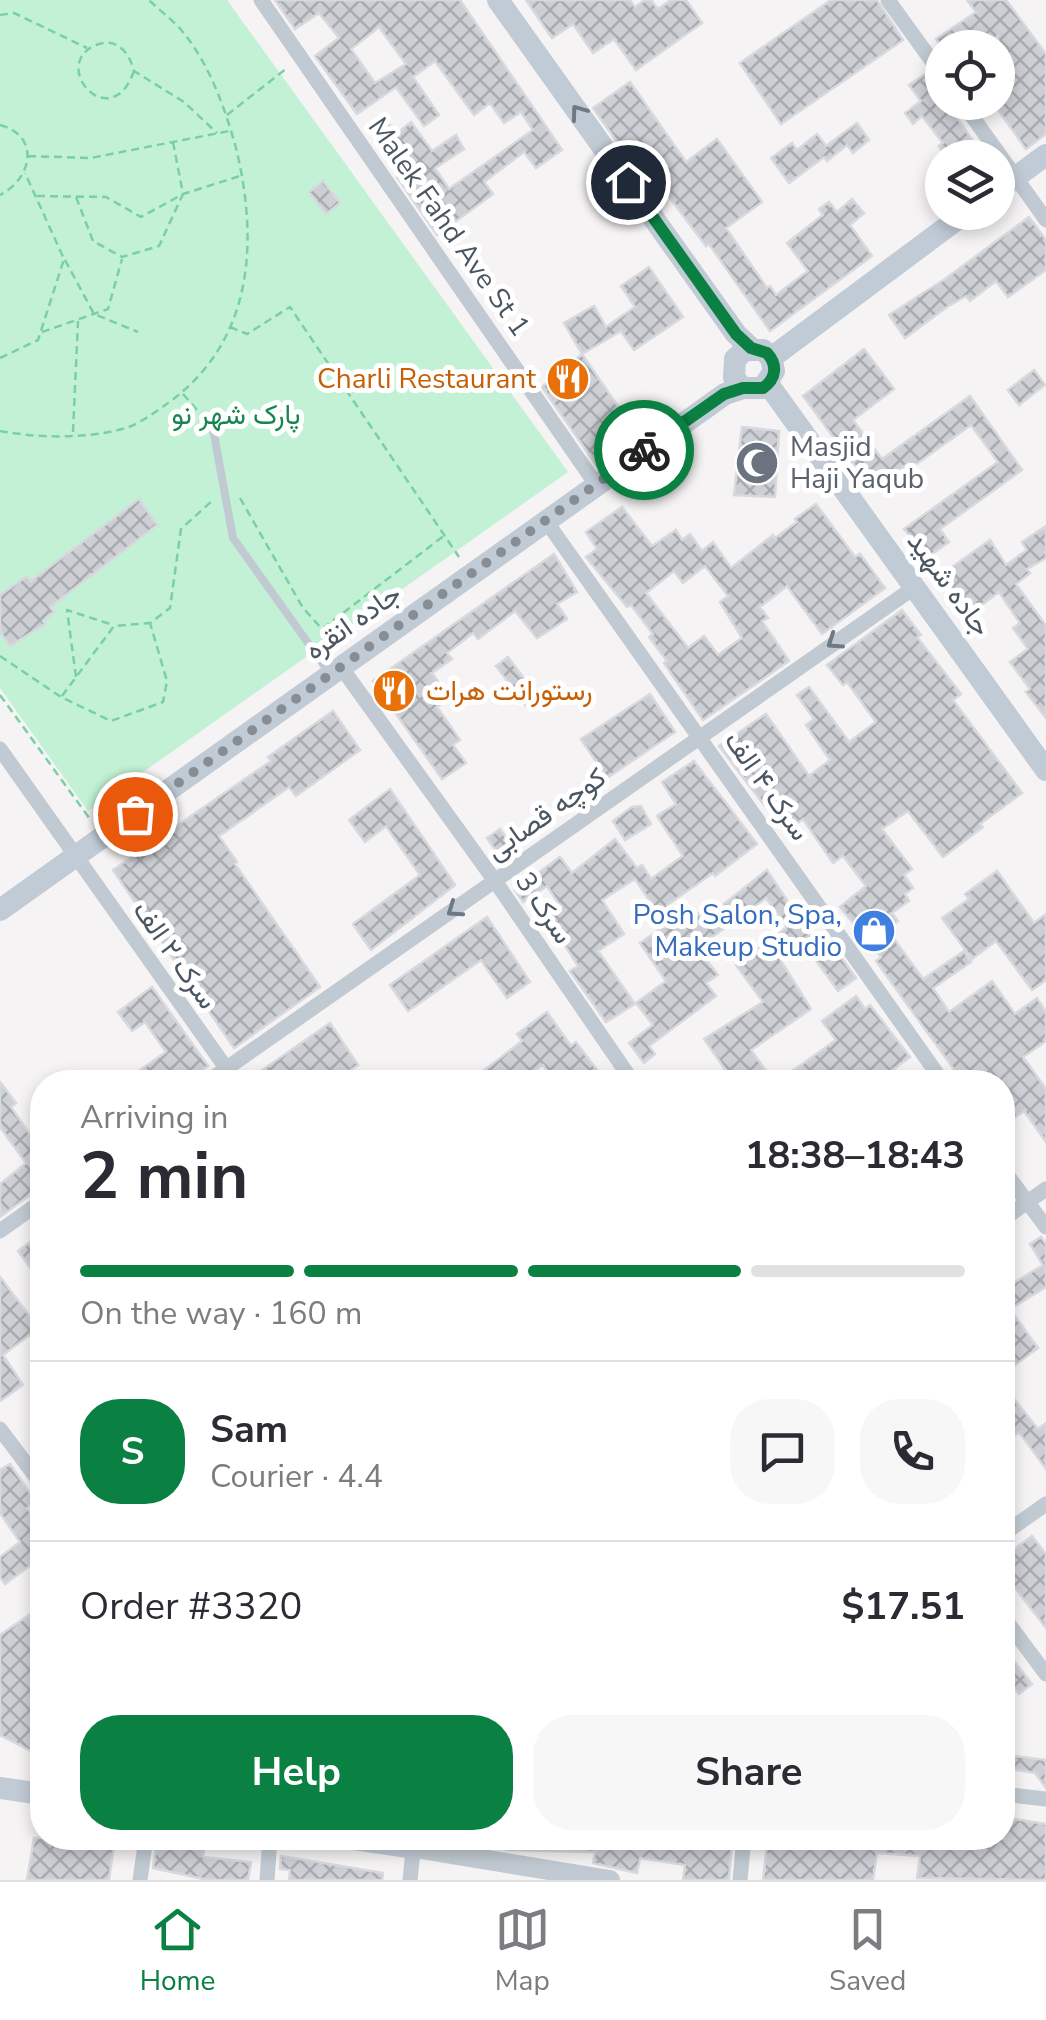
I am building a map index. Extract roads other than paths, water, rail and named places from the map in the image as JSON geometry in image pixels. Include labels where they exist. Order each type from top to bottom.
[{"type":"main road","points":[[498,0],[753,346],[774,372],[768,384],[756,390],[743,388],[734,378],[732,365],[739,354],[753,346],[937,230]]},
{"type":"main road","points":[[1015,177],[1046,155]]},
{"type":"main road","name":"جاده شهید","points":[[768,384],[1046,770]]},
{"type":"main road","name":"جاده انقره","points":[[0,910],[595,483],[724,394],[743,388]]},
{"type":"main road","points":[[0,1788],[30,1792]]},
{"type":"street","name":"Malek Fahd Ave St 1","points":[[261,0],[595,483]]},
{"type":"street","points":[[888,0],[925,51]]},
{"type":"street","points":[[1015,191],[1046,220]]},
{"type":"street","name":"سرک ۴ الف","points":[[546,520],[935,1070]]},
{"type":"street","name":"کوچه قصابی","points":[[239,1070],[700,734],[914,587]]},
{"type":"street","name":"سرک 3","points":[[336,671],[495,881],[625,1070]]},
{"type":"street","name":"سرک ۲ الف","points":[[0,749],[227,1070]]},
{"type":"street","points":[[1015,1186],[1046,1226]]},
{"type":"street","points":[[1015,1210],[1046,1189]]},
{"type":"street","points":[[0,1231],[30,1210]]},
{"type":"street","points":[[0,1429],[30,1469]]},
{"type":"street","points":[[1015,1526],[1046,1504]]},
{"type":"street","points":[[1015,1632],[1046,1674]]},
{"type":"street","points":[[1015,1795],[1046,1799]]},
{"type":"street","points":[[140,1880],[144,1850]]},
{"type":"street","points":[[267,1880],[269,1850]]},
{"type":"street","points":[[410,1880],[413,1850]]},
{"type":"street","points":[[448,1850],[610,1880]]},
{"type":"street","points":[[740,1880],[743,1850]]},
{"type":"lane","points":[[213,429],[233,538],[336,671]]},
{"type":"place","name":"Charli Restaurant","points":[[568,379]]},
{"type":"place","name":"Masjid Haji Yaqub","points":[[757,463]]},
{"type":"place","name":"رستورانت هرات","points":[[394,691]]},
{"type":"place","name":"Posh Salon, Spa, Makeup Studio","points":[[874,931]]},
{"type":"park label","name":"پارک شهر نو","points":[[236,415]]}]
